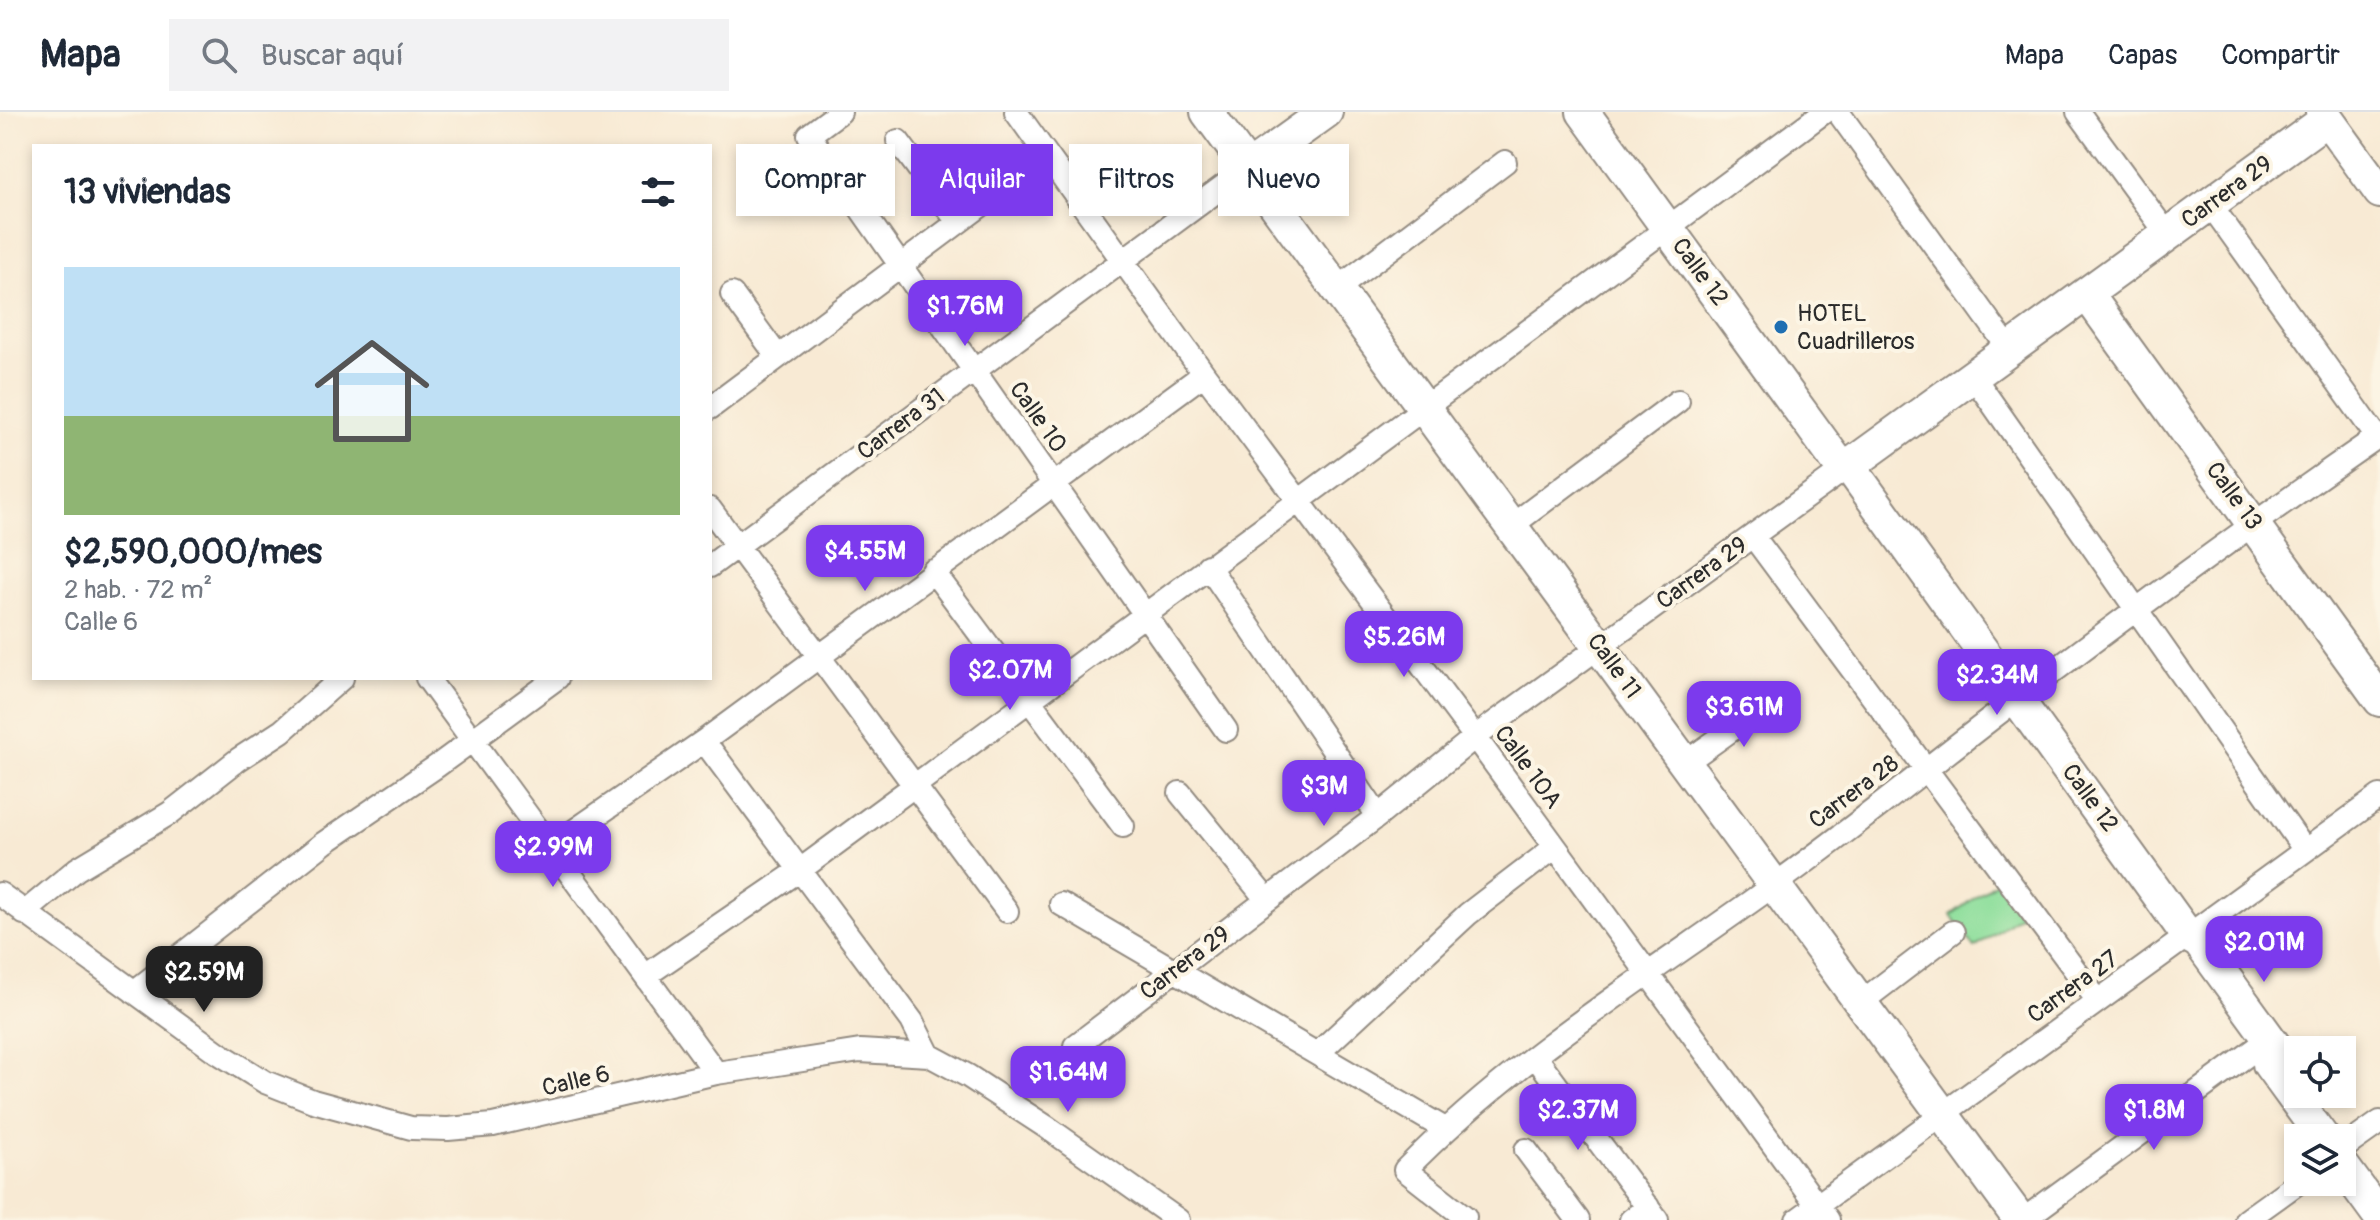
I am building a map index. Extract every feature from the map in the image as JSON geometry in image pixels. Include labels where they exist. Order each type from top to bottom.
[{"type":"street","name":"Calle 10","points":[[839,112],[809,135],[1226,730]]},
{"type":"street","name":"Calle 10A","points":[[1016,112],[1039,144]]},
{"type":"street","name":"Calle 11","points":[[1207,112],[1230,144]]},
{"type":"street","name":"Carrera 31","points":[[1281,144],[1326,112]]},
{"type":"street","name":"Calle 12","points":[[1583,112],[1674,222]]},
{"type":"street","name":"Calle 12","points":[[1604,112],[1674,222],[1836,460],[1849,466],[2188,936],[2199,942],[2284,1059]]},
{"type":"street","points":[[645,976],[800,870],[1824,112]]},
{"type":"street","points":[[1838,112],[2010,350]]},
{"type":"street","points":[[2078,112],[2168,235]]},
{"type":"street","points":[[2329,114],[2380,192]]},
{"type":"street","name":"Carrera 29","points":[[1075,1046],[1378,816],[1475,737],[2168,235],[2329,114]]},
{"type":"street","points":[[898,141],[958,222]]},
{"type":"street","points":[[1337,289],[1505,162]]},
{"type":"street","name":"Calle 10A","points":[[1053,164],[1822,1212]]},
{"type":"street","name":"Carrera 31","points":[[712,565],[1218,190]]},
{"type":"street","points":[[2210,204],[2379,436]]},
{"type":"street","points":[[712,406],[966,216]]},
{"type":"street","name":"Calle 11","points":[[1283,216],[2022,1220]]},
{"type":"street","points":[[732,294],[778,357]]},
{"type":"street","name":"Calle 13","points":[[2087,294],[2380,700]]},
{"type":"street","points":[[551,847],[704,741],[1204,374]]},
{"type":"street","points":[[1973,376],[2304,849]]},
{"type":"street","points":[[1511,526],[1678,401]]},
{"type":"street","name":"Carrera 28","points":[[1465,1217],[1405,1170],[1445,1129],[1535,1056],[1646,973],[1775,885],[2253,523],[2379,436]]},
{"type":"street","points":[[712,512],[1007,911]]},
{"type":"street","points":[[1753,536],[2098,1001]]},
{"type":"street","points":[[1208,566],[1378,816]]},
{"type":"street","points":[[933,571],[1123,826]]},
{"type":"street","points":[[24,913],[77,869],[170,813],[239,759],[282,731],[340,680]]},
{"type":"street","points":[[428,680],[716,1073]]},
{"type":"street","points":[[134,992],[324,843],[554,680]]},
{"type":"street","points":[[1685,763],[1776,698]]},
{"type":"street","points":[[704,741],[912,1021],[929,1055]]},
{"type":"street","points":[[1180,793],[1267,900]]},
{"type":"street","name":"Carrera 27","points":[[1797,1220],[1822,1212],[1942,1114],[2380,796]]},
{"type":"street","points":[[1317,1054],[1468,914],[1554,848]]},
{"type":"street","name":"Calle 6","points":[[0,894],[217,1052],[265,1082],[313,1101],[411,1128],[448,1129],[493,1125],[716,1073],[860,1051],[929,1055],[968,1076],[1048,1128],[1178,1220]]},
{"type":"street","points":[[1061,904],[1445,1129]]},
{"type":"street","points":[[1860,1003],[1953,932]]},
{"type":"street","name":"Calle 12","points":[[2188,936],[2187,951],[2257,1048],[2321,1124]]},
{"type":"street","points":[[2022,1220],[2257,1048]]},
{"type":"street","points":[[1535,1056],[1645,1216]]},
{"type":"street","points":[[2356,1136],[2380,1122]]},
{"type":"street","points":[[1526,1150],[1578,1220]]},
{"type":"street","name":"Calle 12","points":[[2356,1164],[2380,1191]]},
{"type":"street","name":"Calle 12","points":[[2356,1174],[2380,1217]]},
{"type":"street","points":[[2246,1220],[2284,1193]]},
{"type":"green space","points":[[1996,882],[2020,915],[1975,948],[1951,915]]},
{"type":"place","name":"HOTEL Cuadrilleros","points":[[1781,327]]}]
